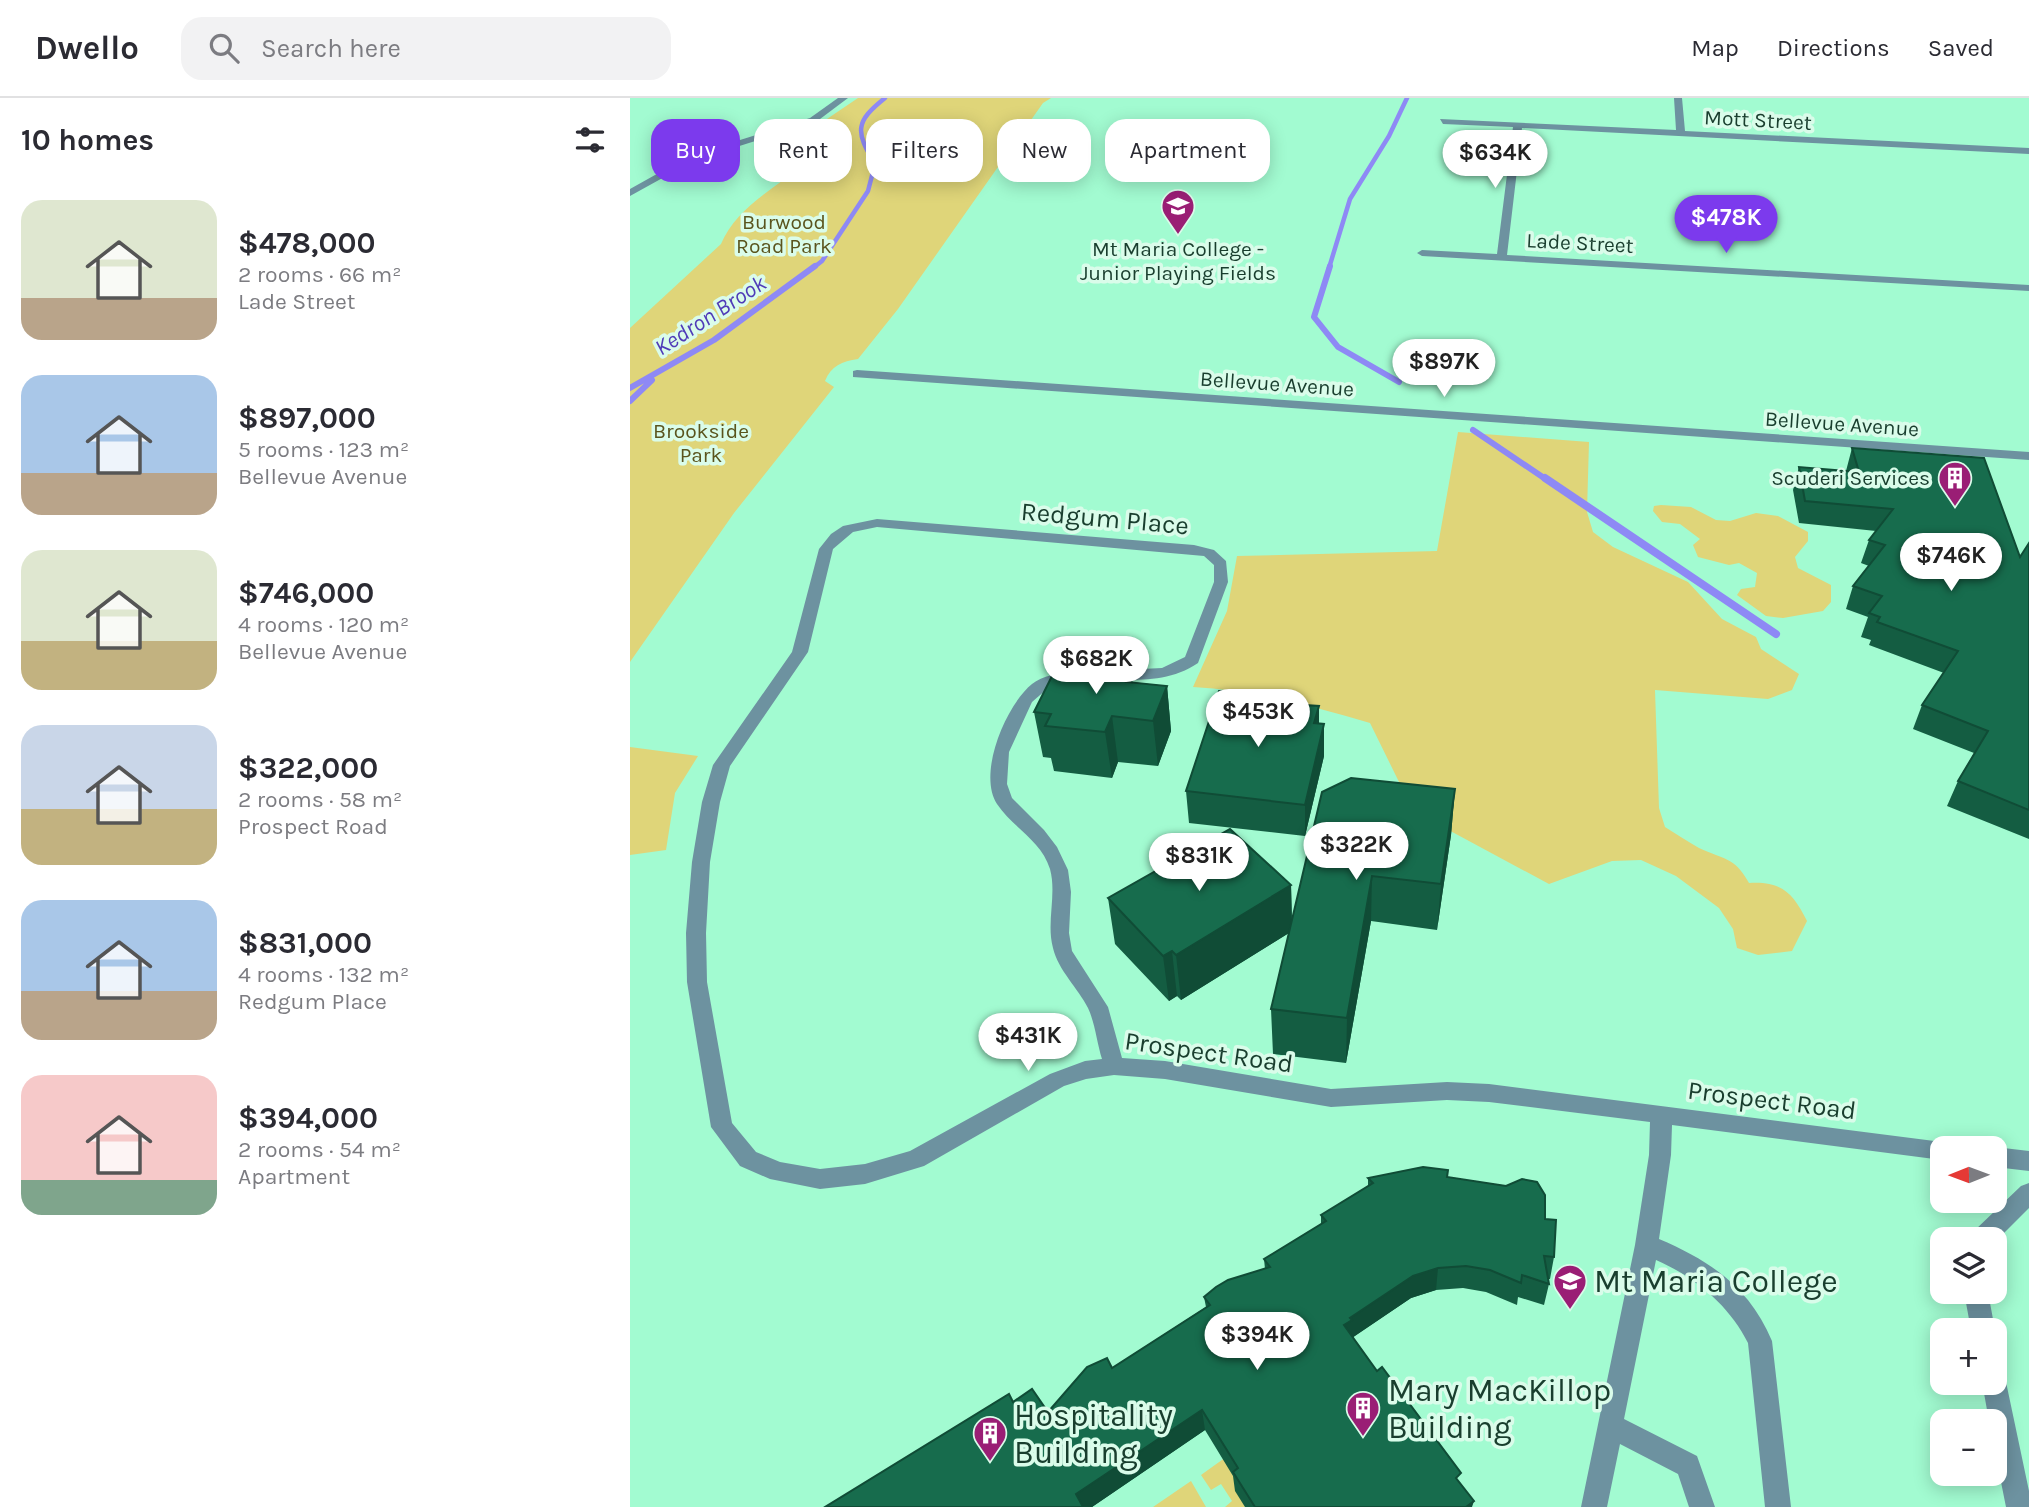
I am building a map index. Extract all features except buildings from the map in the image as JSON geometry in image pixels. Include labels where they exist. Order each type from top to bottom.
[{"type":"street","points":[[630,193],[692,158],[813,120],[845,98]]},
{"type":"street","points":[[1678,98],[1681,133]]},
{"type":"street","name":"Mott Street","points":[[1443,121],[2029,151]]},
{"type":"street","points":[[1502,257],[1518,125]]},
{"type":"street","name":"Lade Street","points":[[1422,253],[2029,288]]},
{"type":"street","name":"Bellevue Avenue","points":[[857,374],[2029,456]]},
{"type":"street","name":"Redgum Place","points":[[842,531],[860,524],[877,523],[1194,549],[1209,553],[1221,564],[1221,582],[1192,660],[1167,673],[1144,676],[1073,674],[1041,685],[1025,699],[1001,752],[998,784],[1004,801],[1038,834],[1051,852],[1059,870],[1062,892],[1059,933],[1063,952],[1098,1007],[1114,1066]]},
{"type":"street","name":"Prospect Road","points":[[842,531],[826,549],[800,652],[731,748],[722,765],[711,802],[701,862],[696,933],[697,982],[722,1127],[748,1159],[778,1172],[820,1179],[864,1174],[916,1158],[1057,1080],[1085,1070],[1114,1066],[1165,1070],[1331,1098],[1447,1091],[1489,1093],[1930,1149]]},
{"type":"street","points":[[1594,1507],[1647,1245],[1660,1155],[1661,1115]]},
{"type":"street","points":[[2007,1158],[2029,1161]]},
{"type":"street","points":[[1994,1227],[2029,1193]]},
{"type":"street","points":[[1647,1245],[1715,1282],[1745,1312],[1760,1340],[1778,1507]]},
{"type":"street","points":[[1997,1395],[2019,1507]]},
{"type":"street","points":[[1611,1426],[1688,1465],[1702,1507]]},
{"type":"green space","points":[[858,98],[1051,98],[1043,103],[1032,119],[997,119],[997,168],[898,309],[858,359],[842,363],[830,372],[825,381],[834,387],[734,513],[630,662],[630,328],[721,244],[747,208],[781,182],[852,182],[852,119],[827,119]]},
{"type":"green space","points":[[1458,432],[1589,442],[1587,512],[1593,532],[1613,547],[1688,582],[1722,619],[1756,637],[1761,649],[1799,674],[1792,690],[1768,699],[1655,690],[1659,808],[1665,827],[1699,848],[1733,863],[1749,883],[1770,884],[1791,896],[1807,921],[1792,951],[1758,955],[1737,948],[1733,929],[1719,908],[1676,876],[1641,860],[1612,861],[1549,884],[1430,820],[1400,784],[1370,723],[1261,695],[1193,687],[1227,611],[1237,556],[1437,551]]},
{"type":"green space","points":[[1654,506],[1691,507],[1716,520],[1730,521],[1756,513],[1778,516],[1808,532],[1808,541],[1795,557],[1798,568],[1831,585],[1831,602],[1823,611],[1783,618],[1766,616],[1737,595],[1741,589],[1755,587],[1757,573],[1739,563],[1729,565],[1698,557],[1693,545],[1700,539],[1680,524],[1662,522],[1653,511]]},
{"type":"green space","points":[[630,747],[698,756],[675,793],[666,850],[630,855]]},
{"type":"green space","points":[[1283,1416],[1240,1487],[1245,1507],[1225,1507],[1232,1501],[1221,1484],[1211,1490],[1201,1475]]},
{"type":"green space","points":[[1191,1481],[1206,1507],[1153,1507]]},
{"type":"waterway","name":"Kedron Brook","points":[[813,268],[822,261],[868,191],[875,164],[864,143],[861,128],[868,114],[885,98]]},
{"type":"waterway","points":[[1329,268],[1350,199],[1389,136],[1407,98]]},
{"type":"waterway","name":"Kedron Brook","points":[[630,388],[714,340],[815,266]]},
{"type":"waterway","points":[[1330,266],[1314,317],[1338,347],[1399,382]]},
{"type":"waterway","points":[[630,401],[652,380]]},
{"type":"waterway","points":[[1473,430],[1547,480]]},
{"type":"waterway","points":[[1545,478],[1776,634]]},
{"type":"place","name":"Mt Maria College - Junior Playing Fields","points":[[1178,236]]},
{"type":"place","name":"Scuderi Services","points":[[1955,508]]},
{"type":"place","name":"Mt Maria College","points":[[1570,1311]]},
{"type":"place","name":"Mary MacKillop Building","points":[[1363,1438]]},
{"type":"place","name":"Hospitality Building","points":[[990,1463]]},
{"type":"park label","name":"Burwood Road Park","points":[[784,234]]},
{"type":"park label","name":"Brookside Park","points":[[701,443]]}]
